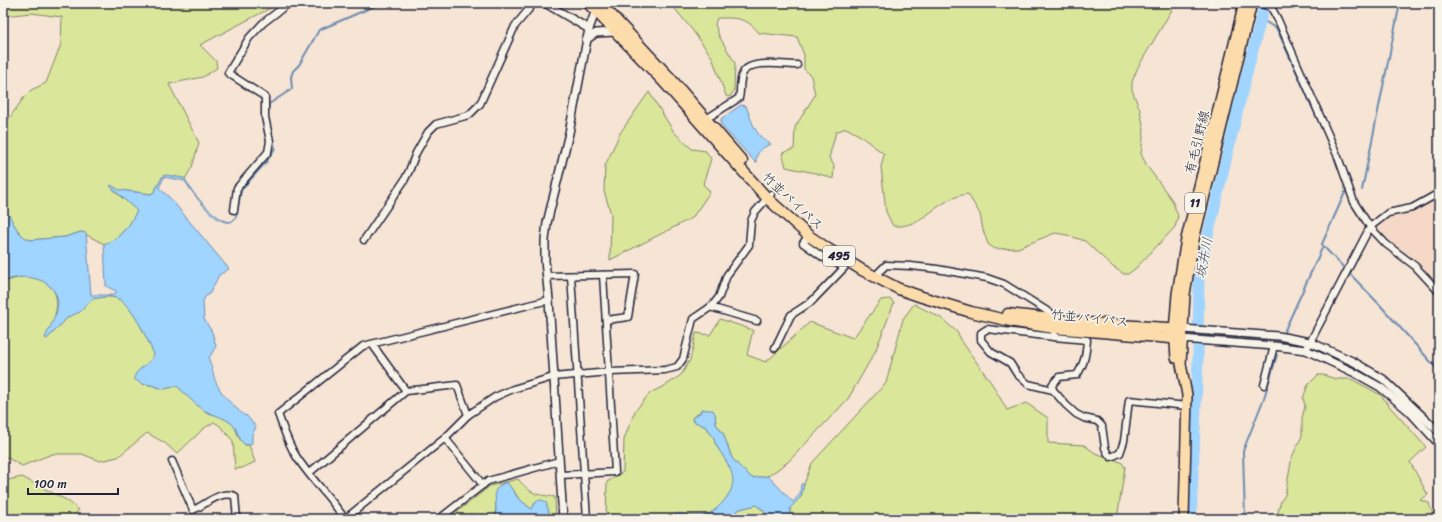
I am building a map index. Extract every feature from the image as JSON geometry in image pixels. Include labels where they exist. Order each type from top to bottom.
[{"type":"highway","name":"竹並バイパス","points":[[596,5],[671,79],[769,196],[813,230],[856,260],[879,272],[924,291],[974,306],[1015,315],[1054,328]]},
{"type":"highway","name":"竹並バイパス","points":[[596,5],[615,32],[663,81],[722,150],[809,236],[853,264],[899,289],[971,312],[1015,322],[1054,328],[1178,334]]},
{"type":"main road","name":"有毛引野線","points":[[1184,519],[1187,395],[1181,364],[1178,334],[1177,294],[1186,239],[1244,3]]},
{"type":"main road","name":"有毛引野線","points":[[1178,334],[1194,240],[1252,3]]},
{"type":"street","points":[[234,210],[237,188],[264,158],[268,152],[270,141],[265,117],[265,97],[228,73],[249,38],[263,23],[289,3]]},
{"type":"street","points":[[364,240],[404,181],[416,153],[428,132],[436,124],[469,116],[480,104],[515,26],[534,3]]},
{"type":"street","points":[[545,3],[588,29]]},
{"type":"street","points":[[1258,3],[1271,7],[1278,20],[1338,157],[1354,202],[1370,227],[1386,244],[1416,266],[1439,292]]},
{"type":"street","points":[[563,519],[549,300],[545,261],[547,223],[569,133],[588,29],[596,5]]},
{"type":"street","points":[[586,40],[596,33],[615,32]]},
{"type":"street","points":[[706,119],[739,98],[742,73],[746,68],[754,64],[797,65]]},
{"type":"street","points":[[1306,350],[1370,227],[1388,213],[1412,208],[1439,193]]},
{"type":"street","points":[[549,300],[363,346],[278,414],[295,455],[331,499],[345,519],[445,438],[468,415],[495,397],[513,388],[553,377],[610,372],[665,370],[677,367],[684,359],[693,319],[710,307],[720,297],[727,275],[748,245],[751,221],[755,212],[769,196]]},
{"type":"street","points":[[775,348],[791,315],[811,302],[844,268],[837,263],[824,258],[803,243],[809,236]]},
{"type":"street","points":[[879,272],[886,265],[911,266],[959,272],[987,278],[1004,284],[1052,314],[1054,328]]},
{"type":"street","points":[[561,475],[615,472],[603,274]]},
{"type":"street","points":[[547,276],[635,274],[628,317],[606,320]]},
{"type":"street","points":[[571,276],[586,519]]},
{"type":"street","points":[[710,307],[757,321]]},
{"type":"street","points":[[1053,390],[1028,384],[1017,374],[1010,363],[991,352],[981,340],[981,333],[987,329],[1054,328],[1087,340],[1086,356],[1077,375],[1059,377],[1052,385],[1053,390],[1066,406],[1076,414],[1084,418],[1097,421],[1102,426],[1105,448],[1111,457],[1120,453],[1124,441],[1129,400],[1186,406]]},
{"type":"street","points":[[1178,334],[1194,330],[1204,330],[1278,336],[1310,342],[1354,362],[1383,379],[1439,432]]},
{"type":"street","points":[[1178,334],[1194,339],[1306,350],[1353,372],[1380,387],[1409,412],[1439,444]]},
{"type":"street","points":[[372,344],[406,391]]},
{"type":"street","points":[[1264,385],[1274,346]]},
{"type":"street","points":[[310,473],[406,391],[457,385],[468,415]]},
{"type":"street","points":[[445,438],[483,485]]},
{"type":"street","points":[[172,460],[193,510],[218,496],[230,494],[235,496],[237,519]]},
{"type":"street","points":[[439,519],[488,481],[560,461]]},
{"type":"shaded area","points":[[1439,196],[1439,287],[1417,261],[1384,236],[1377,227],[1377,223],[1385,217]]},
{"type":"green space","points":[[3,3],[280,3],[200,45],[216,61],[217,68],[203,77],[169,84],[199,143],[192,167],[185,179],[163,176],[154,192],[151,194],[119,190],[111,186],[115,192],[137,211],[129,225],[116,239],[104,244],[81,232],[65,237],[30,240],[25,239],[19,233],[3,206],[3,127],[25,96],[31,90],[46,83],[61,44],[62,17],[31,13],[3,16]]},
{"type":"green space","points":[[670,3],[720,3],[719,6],[729,8],[741,3],[1176,3],[1138,67],[1132,82],[1132,90],[1140,110],[1144,130],[1141,154],[1147,166],[1172,200],[1178,216],[1175,227],[1136,268],[1128,274],[1124,274],[1113,267],[1085,241],[1067,235],[1055,233],[1018,248],[995,249],[988,244],[983,230],[980,214],[968,194],[957,196],[913,223],[904,226],[893,226],[886,212],[881,167],[884,154],[859,135],[846,128],[836,132],[829,158],[834,165],[833,179],[816,173],[786,167],[782,153],[794,149],[795,127],[815,95],[811,76],[804,69],[804,55],[797,37],[759,33],[745,21],[730,18],[717,18],[715,24],[719,36],[735,63],[734,90],[730,97],[726,96],[712,57]]},
{"type":"green space","points":[[649,92],[674,132],[692,149],[706,151],[711,159],[703,184],[710,192],[692,218],[610,260],[611,214],[604,191],[605,166],[620,133]]},
{"type":"green space","points":[[24,276],[37,278],[48,284],[53,290],[56,298],[55,314],[47,339],[68,317],[84,308],[92,298],[113,297],[122,301],[138,322],[154,354],[153,359],[136,374],[142,384],[164,389],[177,386],[202,409],[208,413],[220,416],[231,423],[235,427],[239,438],[245,445],[249,445],[255,462],[242,468],[235,469],[233,441],[220,426],[214,422],[203,429],[177,454],[165,443],[147,433],[118,457],[100,461],[82,454],[52,454],[22,466],[6,457],[3,458],[3,282]]},
{"type":"green space","points":[[890,299],[894,303],[875,352],[848,399],[788,462],[768,476],[752,478],[732,458],[723,433],[716,424],[715,414],[703,409],[692,418],[693,421],[706,427],[714,438],[715,443],[729,465],[734,479],[734,484],[729,495],[720,506],[705,515],[674,515],[671,519],[606,519],[607,482],[623,472],[624,439],[635,411],[650,393],[668,384],[681,375],[690,360],[696,333],[710,335],[720,319],[753,330],[747,355],[766,362],[810,322],[853,338],[881,300]]},
{"type":"green space","points":[[914,304],[941,318],[957,332],[992,384],[1007,410],[1026,403],[1048,418],[1048,443],[1084,445],[1095,453],[1121,462],[1125,467],[1117,519],[790,519],[790,508],[801,497],[812,463],[886,383],[903,319]]},
{"type":"green space","points":[[1318,375],[1336,379],[1351,379],[1381,395],[1426,447],[1410,462],[1428,495],[1420,500],[1429,503],[1432,512],[1439,517],[1439,519],[1276,519],[1281,501],[1285,495],[1292,457],[1302,436],[1302,418],[1305,406],[1303,398],[1308,385]]},
{"type":"green space","points":[[22,477],[68,501],[79,510],[70,519],[3,519],[3,481]]},
{"type":"green space","points":[[518,479],[534,493],[555,497],[556,519],[548,519],[549,513],[535,502],[532,509],[530,508],[518,498],[513,489],[496,503],[495,519],[478,519],[471,514],[463,519],[448,519],[490,486]]},
{"type":"green space","points":[[756,505],[767,513],[771,519],[727,519],[740,509]]},
{"type":"water","points":[[720,3],[741,3],[729,8],[719,6]]},
{"type":"water","points":[[741,105],[746,106],[752,123],[761,137],[771,144],[764,147],[758,153],[756,163],[721,125],[721,119]]},
{"type":"water","points":[[166,175],[183,178],[201,201],[219,217],[228,221],[232,221],[235,218],[233,221],[226,222],[219,219],[210,213],[202,204],[195,195],[185,181],[164,177],[159,188],[170,198],[229,269],[219,275],[210,293],[203,301],[204,319],[212,332],[216,346],[209,358],[217,385],[230,402],[245,416],[246,415],[256,427],[252,435],[252,443],[248,445],[242,442],[231,423],[202,409],[177,386],[164,389],[142,384],[134,379],[137,372],[150,361],[154,354],[138,322],[122,301],[110,297],[92,299],[80,312],[68,317],[47,339],[45,338],[58,307],[56,294],[51,287],[44,282],[28,277],[19,277],[3,282],[3,206],[17,230],[25,238],[30,240],[65,237],[81,232],[86,233],[91,295],[113,295],[116,291],[106,286],[104,244],[116,239],[129,225],[137,211],[110,186],[111,185],[119,190],[151,194],[154,192],[163,176]]},
{"type":"water","points":[[701,409],[713,410],[716,424],[723,433],[732,458],[752,478],[768,476],[793,502],[800,494],[801,484],[804,484],[801,497],[790,508],[790,519],[771,519],[756,505],[740,509],[727,519],[671,519],[676,514],[691,516],[710,513],[729,495],[732,487],[732,473],[715,443],[714,438],[706,427],[693,421],[692,418],[701,412]]},
{"type":"water","points":[[507,482],[518,498],[530,508],[532,509],[539,500],[546,502],[549,513],[548,519],[495,519],[495,491],[500,485]]},
{"type":"waterway","points":[[268,110],[269,104],[292,89],[291,77],[293,71],[299,65],[319,30],[377,5],[376,3]]},
{"type":"waterway","name":"坂井川","points":[[1191,519],[1198,359],[1199,273],[1265,3]]},
{"type":"waterway","points":[[1362,190],[1400,3]]},
{"type":"waterway","points":[[1261,19],[1277,29],[1333,153]]},
{"type":"waterway","points":[[237,214],[242,189],[267,161],[275,148],[269,124]]},
{"type":"waterway","points":[[1284,332],[1323,246],[1322,244],[1347,188]]},
{"type":"waterway","points":[[1323,246],[1379,304],[1439,371]]},
{"type":"waterway","points":[[1245,519],[1243,451],[1264,398],[1277,355]]}]
